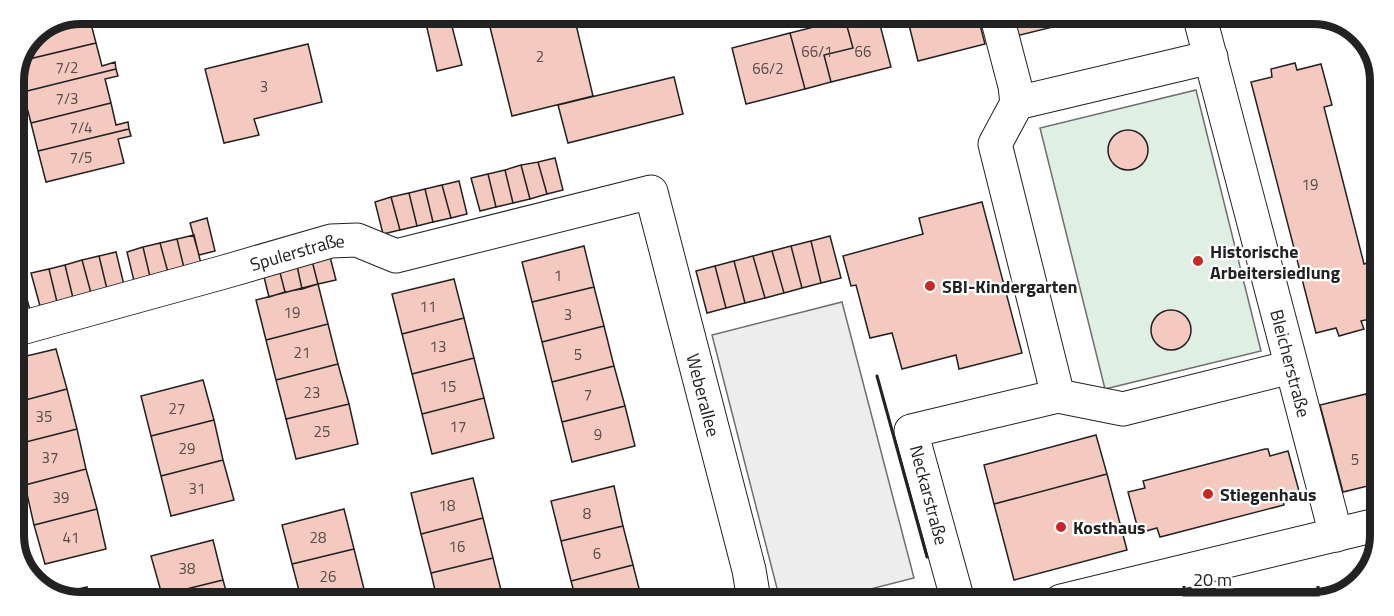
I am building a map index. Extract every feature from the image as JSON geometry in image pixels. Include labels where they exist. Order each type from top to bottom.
[{"type":"street","points":[[999,24],[1015,86],[1017,103],[995,144],[1059,396]]},
{"type":"street","name":"Bleicherstraße","points":[[1202,24],[1336,535]]},
{"type":"street","points":[[1017,103],[1211,57]]},
{"type":"street","name":"Spulerstraße","points":[[24,327],[331,241],[357,240],[396,256],[651,192]]},
{"type":"street","name":"Weberallee","points":[[651,192],[749,570],[753,592]]},
{"type":"street","name":"Neckarstraße","points":[[956,592],[912,430],[1059,396],[1124,409],[1291,368]]},
{"type":"street","points":[[1102,592],[1370,526]]},
{"type":"green space","points":[[1196,90],[1261,351],[1105,389],[1040,128]]},
{"type":"shaded area","points":[[842,302],[914,578],[859,592],[778,592],[712,335]]},
{"type":"building","points":[[73,24],[91,24],[96,43],[29,59],[43,38]]},
{"type":"building","points":[[426,24],[451,24],[462,65],[437,71]]},
{"type":"building","points":[[489,24],[576,24],[593,96],[512,116]]},
{"type":"building","points":[[825,24],[846,24],[853,48],[824,55],[831,82],[805,89],[790,33]]},
{"type":"building","points":[[846,24],[880,24],[891,67],[831,82],[824,55],[853,48]]},
{"type":"building","points":[[909,24],[980,24],[985,44],[918,61]]},
{"type":"building","points":[[1009,24],[1065,24],[1012,37]]},
{"type":"building","points":[[790,33],[805,89],[746,104],[732,48]]},
{"type":"building","points":[[96,43],[102,66],[115,62],[116,69],[24,92],[24,77],[29,59]]},
{"type":"building","points":[[308,44],[322,102],[254,119],[259,135],[224,143],[205,69]]},
{"type":"building","points":[[1295,63],[1297,70],[1321,64],[1332,105],[1324,107],[1364,264],[1370,262],[1370,319],[1361,321],[1364,329],[1339,336],[1336,328],[1316,333],[1251,82],[1272,77],[1271,69]]},
{"type":"building","points":[[116,69],[118,76],[105,79],[111,103],[31,123],[24,92]]},
{"type":"building","points":[[674,77],[683,114],[568,143],[558,105]]},
{"type":"building","points":[[111,103],[116,125],[128,122],[129,129],[38,151],[31,123]]},
{"type":"building","points":[[129,129],[131,136],[118,139],[124,163],[46,182],[38,151]]},
{"type":"building","points":[[1128,130],[1136,131],[1142,136],[1147,142],[1147,158],[1142,164],[1136,169],[1128,170],[1120,169],[1114,164],[1109,158],[1108,150],[1109,142],[1114,136],[1120,131]]},
{"type":"building","points":[[555,158],[563,190],[547,194],[538,162]]},
{"type":"building","points":[[538,162],[547,194],[530,199],[521,165]]},
{"type":"building","points":[[521,165],[530,199],[513,203],[505,170]]},
{"type":"building","points":[[505,170],[513,203],[496,207],[488,174]]},
{"type":"building","points":[[488,174],[496,207],[480,211],[471,178]]},
{"type":"building","points":[[459,181],[467,214],[451,218],[442,185]]},
{"type":"building","points":[[442,185],[451,218],[433,222],[425,189]]},
{"type":"building","points":[[425,189],[433,222],[417,226],[409,193]]},
{"type":"building","points":[[409,193],[417,226],[400,230],[391,197]]},
{"type":"building","points":[[391,197],[400,230],[383,234],[375,202]]},
{"type":"building","name":"SBI-Kindergarten","points":[[982,202],[1022,353],[959,369],[956,355],[902,369],[892,333],[870,338],[856,285],[851,286],[843,256],[923,234],[919,218]]},
{"type":"building","points":[[207,218],[215,251],[199,255],[190,223]]},
{"type":"building","points":[[194,235],[202,268],[185,272],[177,239]]},
{"type":"building","points":[[830,236],[841,278],[821,283],[811,241]]},
{"type":"building","points":[[177,239],[185,272],[169,276],[160,243]]},
{"type":"building","points":[[811,241],[821,283],[802,288],[791,246]]},
{"type":"building","points":[[160,243],[169,276],[151,281],[143,247]]},
{"type":"building","points":[[584,246],[594,287],[532,302],[522,262]]},
{"type":"building","points":[[791,246],[802,288],[784,293],[772,251]]},
{"type":"building","points":[[143,247],[151,281],[135,285],[127,252]]},
{"type":"building","points":[[772,251],[784,293],[765,298],[753,256]]},
{"type":"building","points":[[116,252],[124,285],[107,289],[99,256]]},
{"type":"building","points":[[329,253],[336,280],[318,284],[311,257]]},
{"type":"building","points":[[99,256],[107,289],[91,293],[82,260]]},
{"type":"building","points":[[753,256],[765,298],[745,303],[734,261]]},
{"type":"building","points":[[311,257],[318,284],[302,289],[296,261]]},
{"type":"building","points":[[82,260],[91,293],[73,298],[65,265]]},
{"type":"building","points":[[296,261],[302,289],[285,292],[278,265]]},
{"type":"building","points":[[734,261],[745,303],[726,308],[715,266]]},
{"type":"building","points":[[65,265],[73,298],[57,302],[49,269]]},
{"type":"building","points":[[278,265],[285,292],[269,297],[262,269]]},
{"type":"building","points":[[715,266],[726,308],[707,313],[696,271]]},
{"type":"building","points":[[49,269],[57,302],[40,306],[31,273]]},
{"type":"building","points":[[454,279],[464,318],[402,334],[392,294]]},
{"type":"building","points":[[318,284],[328,324],[266,340],[256,300]]},
{"type":"building","points":[[594,287],[604,326],[542,342],[532,302]]},
{"type":"building","points":[[24,288],[30,310],[24,312]]},
{"type":"building","points":[[1171,310],[1179,311],[1185,316],[1190,322],[1190,338],[1185,344],[1179,349],[1171,350],[1163,349],[1157,344],[1152,338],[1151,330],[1152,322],[1157,316],[1163,311]]},
{"type":"building","points":[[464,318],[474,358],[412,374],[402,334]]},
{"type":"building","points":[[328,324],[338,364],[276,380],[266,340]]},
{"type":"building","points":[[604,326],[614,366],[552,382],[542,342]]},
{"type":"building","points":[[56,349],[67,389],[24,400],[24,357]]},
{"type":"building","points":[[474,358],[484,398],[422,414],[412,374]]},
{"type":"building","points":[[338,364],[349,404],[286,419],[276,380]]},
{"type":"building","points":[[614,366],[625,406],[562,422],[552,382]]},
{"type":"building","points":[[203,380],[214,420],[151,436],[141,396]]},
{"type":"building","points":[[67,389],[77,429],[24,442],[24,400]]},
{"type":"building","points":[[1370,393],[1370,409],[1366,394]]},
{"type":"building","points":[[1366,394],[1370,409],[1370,485],[1343,492],[1320,405]]},
{"type":"building","points":[[484,398],[494,438],[432,454],[422,414]]},
{"type":"building","points":[[349,404],[358,444],[296,459],[286,419]]},
{"type":"building","points":[[625,406],[635,446],[572,462],[562,422]]},
{"type":"building","points":[[214,420],[223,460],[161,476],[151,436]]},
{"type":"building","points":[[77,429],[86,469],[25,485],[24,442]]},
{"type":"building","points":[[1096,435],[1107,474],[994,504],[984,465]]},
{"type":"building","name":"Stiegenhaus","points":[[1268,449],[1270,456],[1288,451],[1299,491],[1282,496],[1284,505],[1160,537],[1157,528],[1139,533],[1128,492],[1145,488],[1143,481]]},
{"type":"building","points":[[223,460],[234,500],[171,516],[161,476]]},
{"type":"building","points":[[86,469],[97,509],[34,525],[25,485]]},
{"type":"building","name":"Kosthaus","points":[[1107,474],[1127,550],[1014,580],[994,504]]},
{"type":"building","points":[[473,478],[483,518],[421,534],[411,493]]},
{"type":"building","points":[[614,486],[623,526],[561,541],[551,501]]},
{"type":"building","points":[[97,509],[106,549],[45,564],[34,525]]},
{"type":"building","points":[[344,509],[354,549],[292,564],[282,525]]},
{"type":"building","points":[[483,518],[493,558],[431,573],[421,534]]},
{"type":"building","points":[[623,526],[633,565],[571,581],[561,541]]},
{"type":"building","points":[[213,540],[223,580],[174,592],[161,592],[151,556]]},
{"type":"building","points":[[354,549],[364,589],[351,592],[299,592],[292,564]]},
{"type":"building","points":[[493,558],[502,592],[435,592],[431,573]]},
{"type":"building","points":[[633,565],[640,592],[574,592],[571,581]]},
{"type":"building","points":[[223,580],[226,592],[174,592]]},
{"type":"building","points":[[87,587],[88,592],[81,592],[70,591]]},
{"type":"wall","points":[[877,376],[927,557]]},
{"type":"place","name":"Historische Arbeitersiedlung","points":[[1198,261]]},
{"type":"place","name":"SBI-Kindergarten","points":[[930,286]]},
{"type":"place","name":"Stiegenhaus","points":[[1208,494]]},
{"type":"place","name":"Kosthaus","points":[[1061,527]]}]
